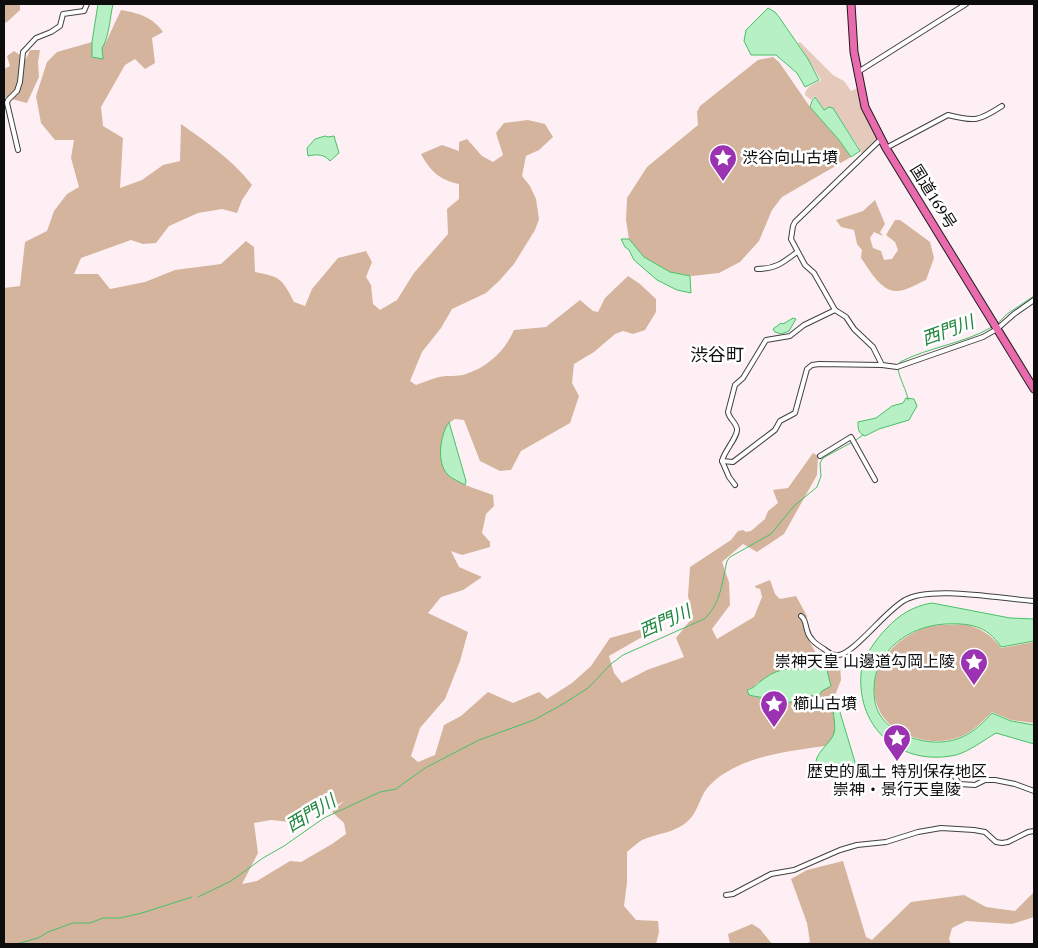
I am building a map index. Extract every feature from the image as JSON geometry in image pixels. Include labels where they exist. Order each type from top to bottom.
[{"type":"highway","name":"国道169号","points":[[851,4],[854,52],[858,72],[866,107],[881,139],[1034,390]]},
{"type":"street","points":[[18,150],[8,100],[17,91],[20,82],[23,52],[36,38],[60,26],[63,14],[84,11],[87,4]]},
{"type":"street","points":[[858,72],[966,4]]},
{"type":"street","points":[[886,148],[948,116],[969,120],[977,119],[990,114],[1002,106]]},
{"type":"street","points":[[881,139],[795,222],[791,239],[805,265],[814,273],[835,310],[846,317],[854,329],[873,347],[882,365]]},
{"type":"street","points":[[757,269],[769,269],[786,261],[797,252]]},
{"type":"street","points":[[722,462],[733,462],[775,430],[780,422],[795,413],[807,369],[812,365],[882,365],[899,367],[983,337],[997,329],[1032,302],[1034,309]]},
{"type":"street","points":[[735,485],[729,478],[722,462],[724,452],[737,431],[736,426],[728,415],[728,407],[735,385],[743,378],[766,340],[790,336],[804,325],[835,310]]},
{"type":"street","points":[[820,456],[851,437],[875,480]]},
{"type":"street","points":[[801,616],[804,618],[807,631],[814,643],[831,654],[839,655],[854,647],[892,608],[906,599],[924,594],[940,592],[1034,601]]},
{"type":"street","points":[[942,776],[954,775],[959,784],[976,785],[985,780],[995,780],[1015,784],[1034,791]]},
{"type":"street","points":[[726,895],[733,894],[771,874],[794,870],[857,845],[886,842],[926,830],[941,828],[974,830],[985,832],[996,842],[1002,843],[1034,831]]},
{"type":"shaded area","points":[[4,4],[20,4],[20,10],[4,23]]},
{"type":"shaded area","points":[[98,4],[113,4],[108,33],[102,48],[103,59],[92,57],[92,42]]},
{"type":"shaded area","points":[[768,8],[779,17],[808,59],[819,80],[805,87],[797,73],[776,55],[751,55],[744,41],[746,30]]},
{"type":"shaded area","points":[[121,10],[145,16],[163,32],[152,38],[155,63],[145,69],[135,59],[125,65],[101,107],[103,126],[123,138],[120,188],[142,180],[163,165],[180,161],[181,124],[228,159],[252,185],[242,200],[237,213],[222,209],[198,213],[169,226],[156,243],[143,244],[131,240],[81,258],[74,274],[98,274],[110,289],[145,282],[175,270],[221,264],[246,241],[254,247],[255,272],[275,277],[283,283],[294,302],[305,306],[312,289],[338,258],[366,251],[372,262],[366,277],[371,285],[373,304],[380,310],[397,300],[414,273],[448,234],[447,209],[459,199],[459,184],[446,180],[436,174],[421,154],[442,145],[459,151],[459,142],[467,139],[482,156],[493,162],[503,155],[496,133],[504,123],[528,120],[545,124],[553,137],[539,150],[526,156],[522,176],[530,186],[536,199],[539,219],[535,230],[514,264],[500,280],[486,293],[452,309],[441,328],[422,352],[410,381],[416,385],[439,377],[463,375],[474,371],[488,363],[501,351],[514,330],[546,327],[580,300],[593,311],[598,312],[605,298],[628,276],[656,299],[656,312],[645,330],[633,334],[623,331],[615,334],[594,352],[574,364],[572,383],[579,396],[570,423],[521,451],[511,470],[500,471],[480,461],[464,420],[455,419],[449,423],[448,475],[465,485],[493,495],[494,506],[486,514],[482,533],[490,542],[490,547],[462,555],[451,551],[459,567],[482,577],[463,590],[441,597],[428,613],[468,632],[460,661],[445,699],[420,728],[411,756],[418,762],[435,755],[444,725],[461,716],[488,692],[513,703],[539,692],[547,699],[572,683],[591,666],[610,638],[650,627],[642,637],[609,656],[614,673],[622,683],[647,670],[684,657],[676,638],[693,617],[688,596],[690,567],[731,540],[738,531],[751,531],[765,519],[768,511],[778,503],[773,490],[788,488],[813,453],[818,456],[817,475],[784,534],[757,552],[743,544],[722,562],[729,582],[730,605],[712,629],[717,639],[754,617],[762,597],[760,589],[755,586],[770,580],[775,594],[780,599],[796,596],[807,616],[804,631],[818,657],[803,670],[793,667],[757,683],[753,688],[748,689],[749,695],[769,699],[780,704],[797,700],[831,686],[825,663],[833,661],[840,665],[841,680],[832,703],[836,725],[834,737],[825,746],[764,757],[748,762],[721,775],[704,793],[695,812],[688,821],[672,830],[642,840],[627,852],[627,882],[624,906],[636,920],[658,921],[659,932],[656,944],[4,944],[4,288],[20,286],[25,242],[47,231],[54,211],[67,194],[79,187],[71,158],[74,140],[55,140],[41,123],[36,96],[47,62],[57,52],[92,42],[92,57],[106,42]],"holes":[[[344,801],[332,812],[344,823],[346,834],[301,862],[290,861],[257,881],[242,884],[258,853],[254,823],[271,820],[300,823],[317,808],[325,812]]]},
{"type":"shaded area","points":[[800,42],[833,75],[844,81],[851,91],[858,88],[863,105],[879,139],[864,152],[861,153],[833,108],[824,110],[815,96],[811,100],[805,95],[808,87],[821,80],[798,43]]},
{"type":"shaded area","points":[[30,50],[40,50],[38,62],[39,77],[27,103],[4,97],[4,69],[10,66],[7,56],[14,51],[26,59]]},
{"type":"shaded area","name":"渋谷向山古墳","points":[[773,57],[779,62],[810,107],[839,140],[851,157],[782,197],[772,210],[759,241],[740,262],[719,273],[692,276],[670,272],[643,257],[629,239],[626,220],[627,198],[647,167],[698,125],[697,112],[700,106],[758,60]]},
{"type":"shaded area","points":[[815,97],[824,110],[829,107],[833,108],[860,151],[851,157],[839,140],[810,107]]},
{"type":"shaded area","points":[[334,136],[339,153],[330,161],[320,155],[308,156],[307,148],[315,139]]},
{"type":"shaded area","points":[[875,200],[885,224],[880,232],[883,236],[874,232],[870,238],[873,248],[881,251],[884,260],[892,259],[898,250],[895,242],[886,235],[895,220],[900,220],[930,242],[934,258],[926,280],[899,291],[884,287],[861,258],[862,250],[857,244],[854,230],[841,227],[836,220],[863,211]]},
{"type":"shaded area","points":[[621,239],[629,239],[644,257],[670,272],[690,276],[691,293],[677,290],[657,280],[634,260]]},
{"type":"shaded area","points":[[793,318],[796,319],[789,331],[781,334],[773,329],[781,323],[783,324]]},
{"type":"shaded area","points":[[906,398],[914,399],[917,406],[909,420],[879,429],[865,436],[860,432],[858,422],[876,418],[892,406],[903,403]]},
{"type":"shaded area","points":[[449,422],[466,481],[465,485],[448,475],[442,463],[443,434]]},
{"type":"shaded area","points":[[932,603],[1010,618],[1034,619],[1034,641],[1001,647],[990,634],[977,627],[962,624],[932,626],[907,635],[887,652],[880,663],[874,689],[875,702],[880,715],[887,723],[906,736],[917,740],[941,742],[966,735],[979,726],[992,713],[1011,721],[1034,725],[1034,744],[996,733],[972,748],[956,755],[936,757],[917,755],[901,749],[886,740],[875,727],[866,712],[862,694],[861,674],[867,655],[878,638],[896,619],[913,609]]},
{"type":"shaded area","points":[[966,624],[986,633],[1001,648],[1034,642],[1034,723],[1011,720],[992,712],[978,726],[966,734],[940,741],[916,738],[895,728],[886,721],[880,712],[875,697],[874,683],[884,658],[905,638],[918,631],[935,625]]},
{"type":"shaded area","points":[[818,657],[825,663],[831,686],[822,691],[818,697],[806,696],[780,704],[769,699],[749,695],[747,690],[771,674],[786,669],[803,670]]},
{"type":"shaded area","points":[[834,698],[836,699],[855,762],[854,773],[839,776],[824,772],[818,768],[816,763],[820,752],[834,733]]},
{"type":"shaded area","points":[[843,861],[866,937],[872,940],[911,902],[964,895],[986,907],[1015,911],[1034,892],[1034,917],[1012,924],[966,921],[952,928],[949,939],[951,944],[804,944],[810,942],[807,923],[791,879],[807,870]]},
{"type":"shaded area","points":[[752,924],[760,929],[772,944],[730,944],[728,934]]},
{"type":"waterway","name":"西門川","points":[[997,324],[1007,314],[1034,296]]},
{"type":"waterway","name":"西門川","points":[[899,364],[911,357],[969,338],[992,327]]},
{"type":"waterway","name":"西門川","points":[[898,368],[908,400]]},
{"type":"waterway","name":"西門川","points":[[198,897],[231,881],[324,818],[380,792],[396,789],[425,768],[479,740],[534,720],[588,688],[611,664],[623,655],[704,619],[710,613],[717,600],[727,561],[730,557],[771,534],[794,506],[817,487],[821,476],[820,463],[823,458],[863,435]]},
{"type":"waterway","name":"西門川","points":[[16,944],[38,938],[48,932],[73,923],[90,923],[103,918],[120,918],[192,897]]},
{"type":"place","name":"渋谷向山古墳","points":[[723,182]]},
{"type":"place","name":"崇神天皇 山邊道勾岡上陵","points":[[974,686]]},
{"type":"place","name":"櫛山古墳","points":[[774,728]]},
{"type":"place","name":"歴史的風土 特別保存地区 崇神・景行天皇陵","points":[[897,762]]},
{"type":"district","name":"渋谷町","points":[[717,355]]}]
